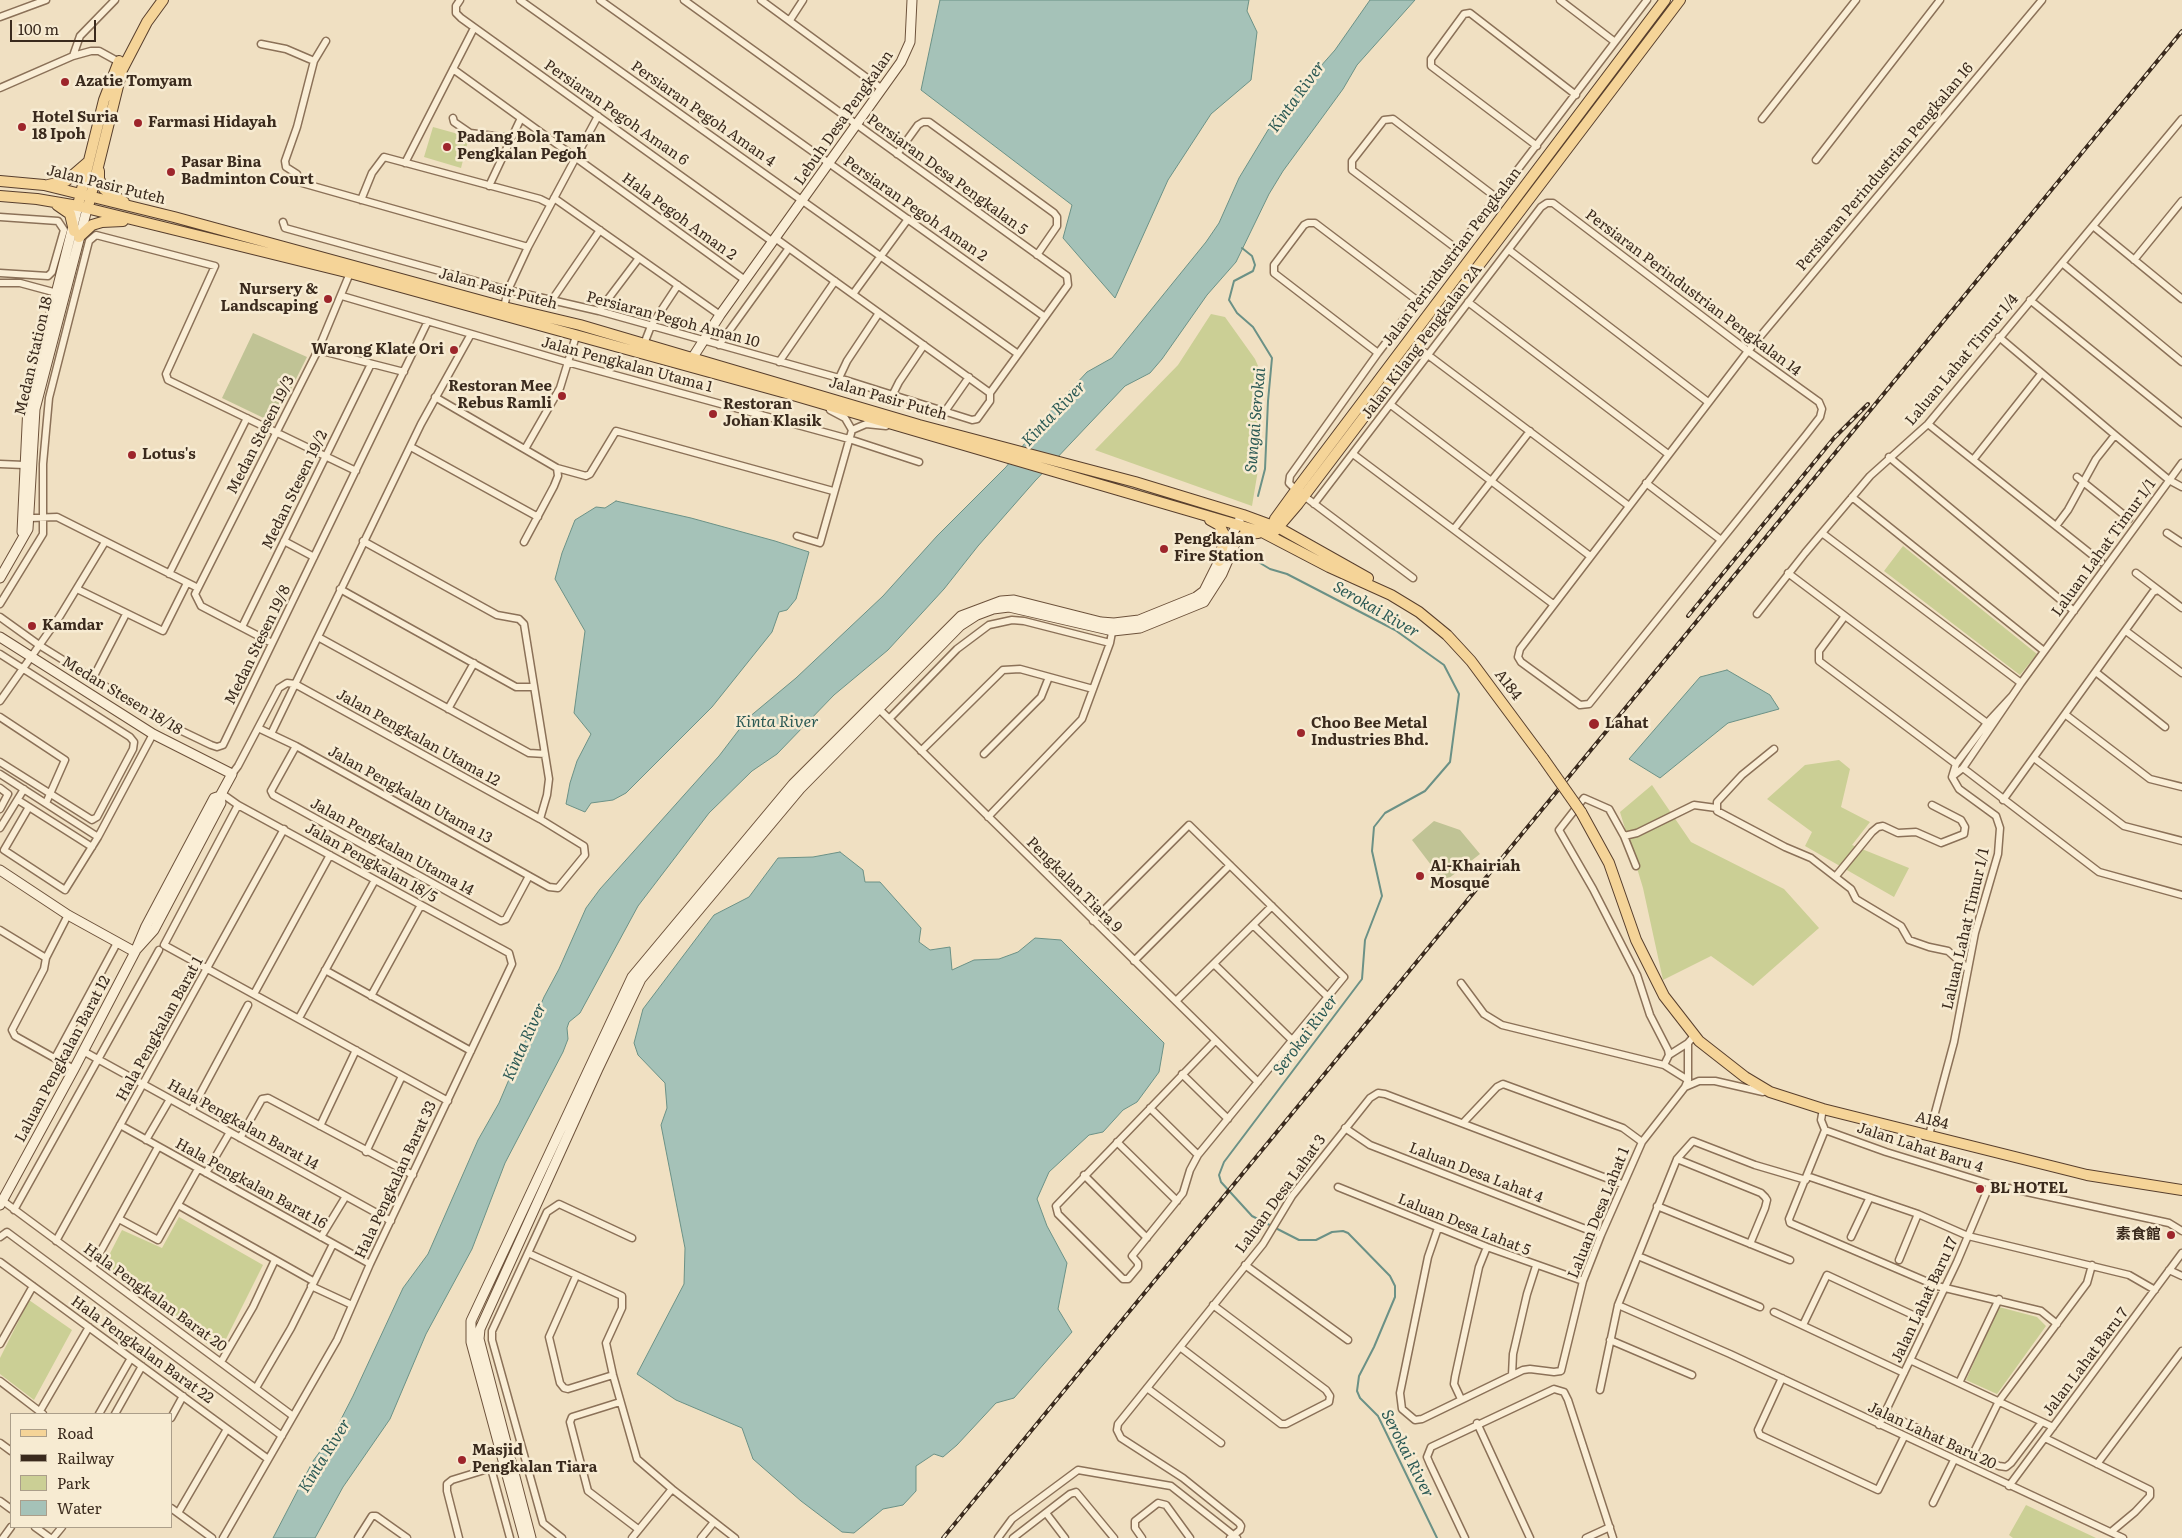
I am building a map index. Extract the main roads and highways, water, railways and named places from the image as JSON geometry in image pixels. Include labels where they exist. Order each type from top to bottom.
[{"type":"main road","points":[[120,66],[143,20],[158,0]]},
{"type":"main road","points":[[120,66],[163,0]]},
{"type":"main road","name":"Jalan Perindustrian Pengkalan","points":[[1270,530],[1281,510],[1299,496],[1406,342],[1666,0]]},
{"type":"main road","name":"Jalan Perindustrian Pengkalan","points":[[1270,530],[1416,347],[1680,0]]},
{"type":"main road","name":"Medan Station 18","points":[[83,208],[112,88],[120,66]]},
{"type":"main road","points":[[1548,154],[1557,161]]},
{"type":"main road","points":[[44,185],[66,181],[94,163],[104,189],[137,209]]},
{"type":"main road","name":"Jalan Pasir Puteh","points":[[0,181],[44,185],[504,307],[545,316],[693,357],[919,424],[983,447]]},
{"type":"main road","name":"Jalan Pasir Puteh","points":[[0,196],[46,200],[83,208],[350,273],[786,393],[902,428],[983,447]]},
{"type":"main road","points":[[46,200],[70,214],[76,234],[102,222],[134,220]]},
{"type":"main road","points":[[545,316],[572,330],[576,336]]},
{"type":"main road","points":[[646,355],[681,361],[693,357],[699,365],[744,382]]},
{"type":"main road","points":[[983,447],[1194,500],[1241,522],[1271,516],[1281,510]]},
{"type":"main road","points":[[1080,472],[1150,498],[1270,530],[1307,543],[1391,595]]},
{"type":"main road","points":[[1150,498],[1157,495],[1177,500],[1194,500]]},
{"type":"main road","points":[[1299,496],[1292,514],[1292,525],[1307,543]]},
{"type":"main road","points":[[1186,509],[1217,524],[1223,530],[1226,540],[1219,561]]},
{"type":"main road","points":[[1256,520],[1329,567],[1391,595]]},
{"type":"main road","points":[[1236,542],[1245,534],[1270,530]]},
{"type":"main road","name":"A184","points":[[1391,595],[1419,612],[1457,645],[1476,666],[1581,812],[1609,863],[1636,940],[1654,980],[1691,1039],[1764,1089],[1784,1098],[2087,1175],[2182,1190]]},
{"type":"water","points":[[940,0],[1249,0],[1247,11],[1257,32],[1251,80],[1211,114],[1168,180],[1115,298],[1063,238],[1072,205],[921,90]]},
{"type":"water","name":"Kinta River","points":[[1370,0],[1415,0],[1357,65],[1343,89],[1283,171],[1269,194],[1236,262],[1207,295],[1162,359],[1150,373],[1125,386],[1035,481],[978,546],[944,589],[888,650],[834,695],[777,754],[752,771],[709,813],[638,906],[580,1013],[569,1022],[567,1028],[568,1039],[563,1052],[505,1163],[472,1249],[426,1334],[390,1419],[343,1487],[315,1538],[273,1538],[313,1461],[335,1431],[403,1288],[428,1254],[478,1140],[499,1103],[544,997],[559,969],[586,908],[600,889],[719,756],[748,718],[796,678],[883,596],[937,536],[1006,467],[1048,414],[1087,372],[1112,358],[1206,242],[1219,223],[1239,178],[1268,130],[1282,110],[1335,50]]},
{"type":"water","points":[[616,501],[691,518],[809,552],[796,599],[787,610],[779,612],[772,632],[712,707],[626,793],[613,800],[591,803],[585,812],[566,804],[577,761],[591,734],[574,713],[585,631],[555,579],[562,553],[575,520],[596,507],[605,508]]},
{"type":"water","points":[[1727,670],[1770,695],[1779,709],[1728,723],[1660,778],[1629,759],[1700,677]]},
{"type":"water","points":[[840,852],[863,870],[865,882],[880,882],[921,928],[919,942],[930,950],[950,947],[952,970],[974,960],[999,959],[1018,952],[1035,938],[1061,940],[1164,1043],[1159,1072],[1137,1102],[1123,1110],[1103,1132],[1089,1135],[1049,1172],[1037,1199],[1047,1226],[1067,1263],[1058,1309],[1072,1332],[1014,1398],[996,1403],[957,1445],[943,1457],[934,1454],[916,1466],[916,1491],[903,1505],[883,1509],[854,1533],[842,1532],[801,1501],[753,1459],[742,1428],[676,1400],[637,1374],[684,1284],[685,1248],[661,1125],[667,1108],[665,1083],[638,1055],[634,1043],[643,1009],[714,915],[749,897],[778,858],[813,857]]},
{"type":"waterway","name":"Sungai Serokai","points":[[1242,248],[1252,256],[1255,265],[1253,271],[1234,281],[1229,300],[1237,313],[1253,327],[1272,358],[1265,469],[1258,496]]},
{"type":"waterway","name":"Serokai River","points":[[1243,548],[1245,554],[1270,569],[1287,574],[1395,630],[1444,665],[1459,694],[1450,762],[1425,791],[1385,813],[1374,827],[1372,851],[1382,896],[1365,940],[1362,979],[1224,1162],[1219,1175],[1221,1182],[1252,1216],[1299,1240],[1316,1240],[1332,1232],[1343,1231],[1348,1233],[1390,1276],[1395,1286],[1395,1297],[1374,1347],[1359,1376],[1357,1391],[1360,1398],[1378,1416],[1437,1538]]},
{"type":"railway","points":[[943,1538],[2182,31]]},
{"type":"railway","points":[[1688,616],[1834,438],[1868,404]]},
{"type":"place","name":"Azatie Tomyam","points":[[65,82]]},
{"type":"place","name":"Farmasi Hidayah","points":[[138,123]]},
{"type":"place","name":"Hotel Suria 18 Ipoh","points":[[22,127]]},
{"type":"place","name":"Padang Bola Taman Pengkalan Pegoh","points":[[447,147]]},
{"type":"place","name":"Pasar Bina Badminton Court","points":[[171,172]]},
{"type":"place","name":"Nursery & Landscaping","points":[[328,299]]},
{"type":"place","name":"Warong Klate Ori","points":[[454,350]]},
{"type":"place","name":"Restoran Mee Rebus Ramli","points":[[562,396]]},
{"type":"place","name":"Restoran Johan Klasik","points":[[713,414]]},
{"type":"place","name":"Lotus's","points":[[132,455]]},
{"type":"place","name":"Pengkalan Fire Station","points":[[1164,549]]},
{"type":"place","name":"Kamdar","points":[[32,626]]},
{"type":"place","name":"Lahat","points":[[1594,724]]},
{"type":"place","name":"Choo Bee Metal Industries Bhd.","points":[[1301,733]]},
{"type":"place","name":"Al-Khairiah Mosque","points":[[1420,876]]},
{"type":"place","name":"BL HOTEL","points":[[1980,1189]]},
{"type":"place","name":"素食館","points":[[2171,1235]]},
{"type":"place","name":"Masjid Pengkalan Tiara","points":[[462,1460]]}]
